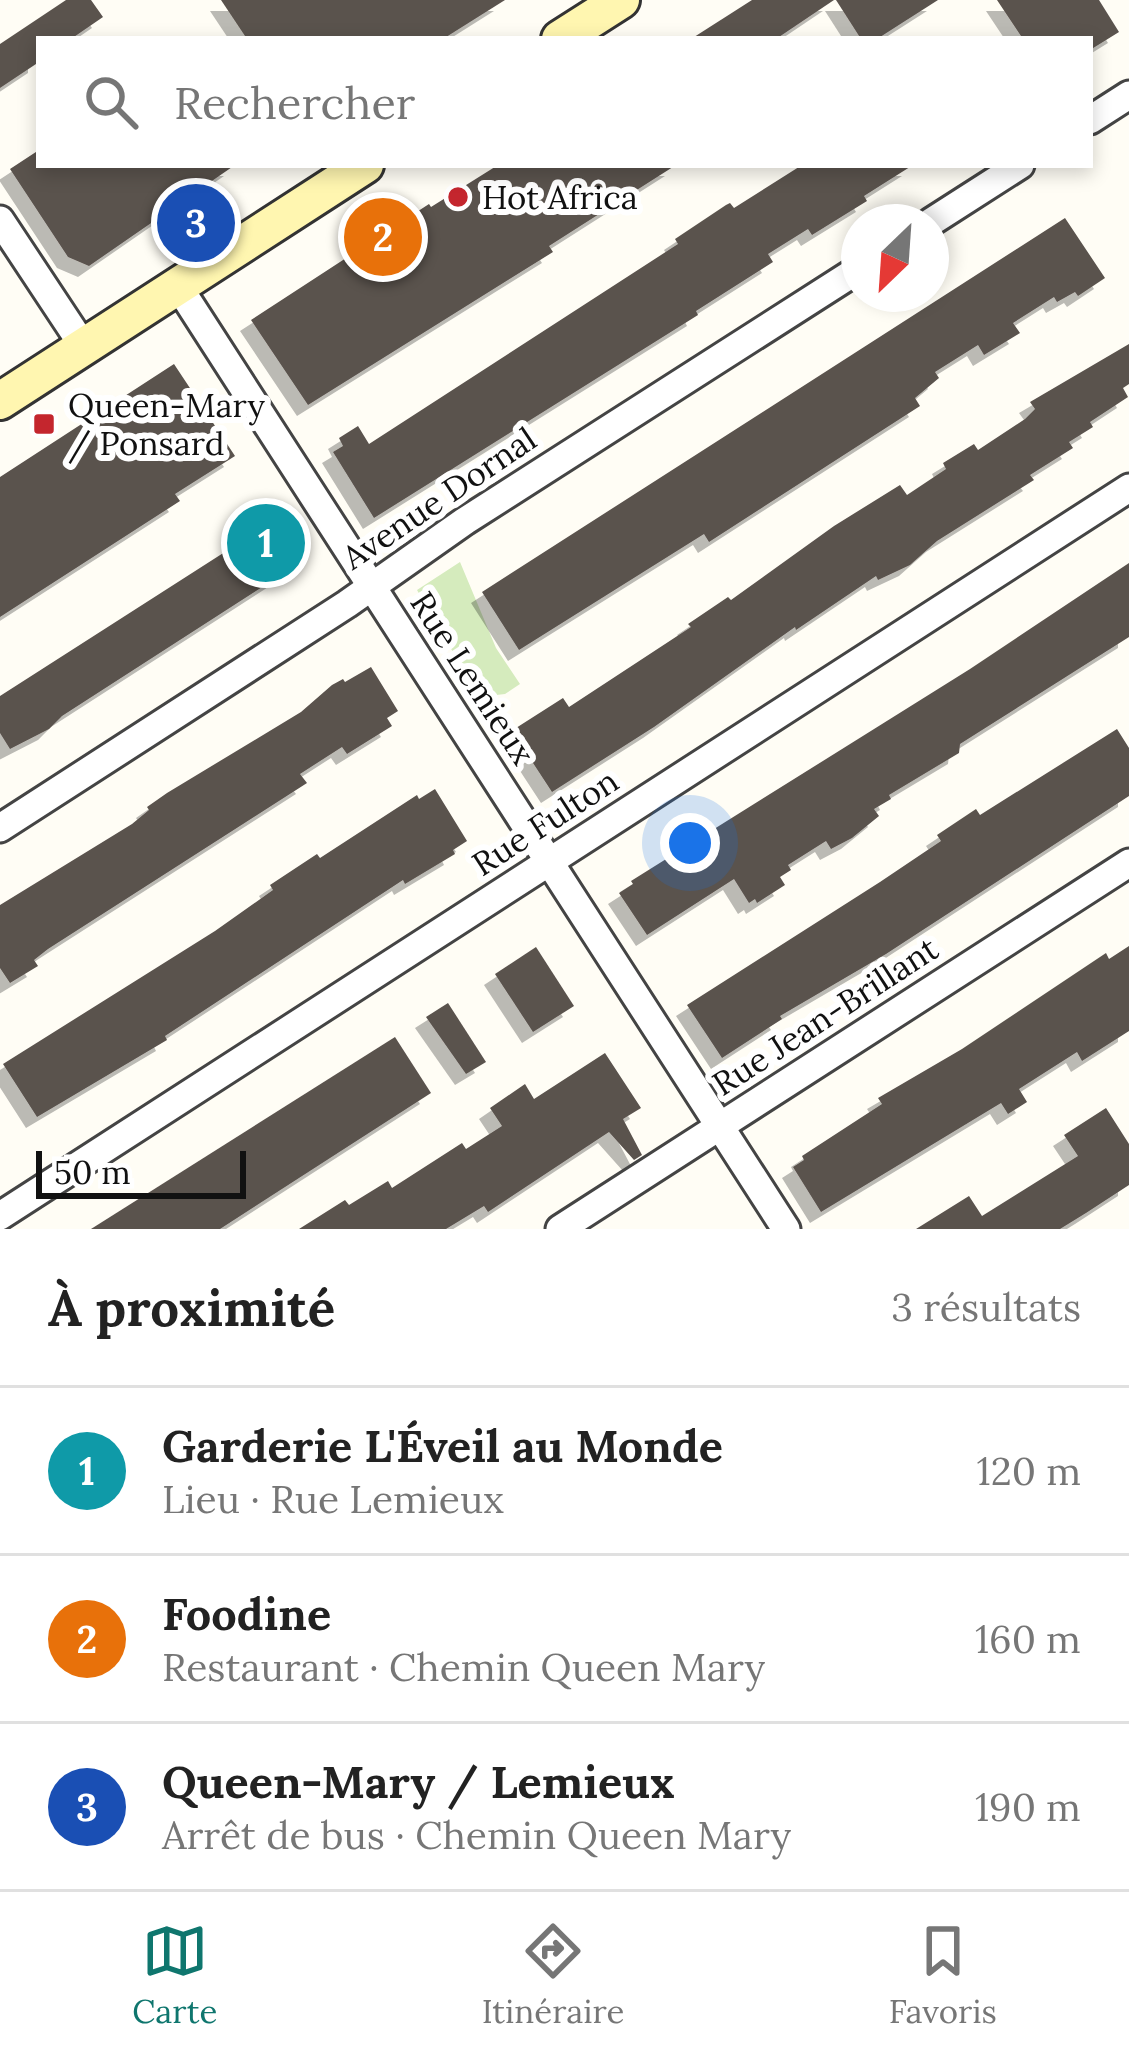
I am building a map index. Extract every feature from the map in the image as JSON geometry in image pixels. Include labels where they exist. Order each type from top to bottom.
[{"type":"street","points":[[565,36],[620,0]]},
{"type":"street","points":[[1093,118],[1129,95]]},
{"type":"street","points":[[0,401],[360,168]]},
{"type":"street","points":[[949,210],[1015,168]]},
{"type":"street","points":[[0,220],[83,347]]},
{"type":"street","name":"Avenue Dornal","points":[[0,828],[464,521],[841,280]]},
{"type":"street","name":"Rue Lemieux","points":[[178,286],[786,1229]]},
{"type":"street","name":"Rue Fulton","points":[[0,1216],[1129,488]]},
{"type":"street","name":"Rue Jean-Brillant","points":[[560,1229],[1129,863]]},
{"type":"green space","points":[[460,562],[496,648],[520,684],[505,694],[479,697],[417,590]]},
{"type":"building","points":[[66,0],[91,0],[103,17],[75,36],[36,36],[36,64],[0,88],[0,44]]},
{"type":"building","points":[[221,0],[505,0],[448,36],[245,36]]},
{"type":"building","points":[[752,0],[834,0],[780,36],[696,36]]},
{"type":"building","points":[[836,0],[938,0],[882,36],[859,36]]},
{"type":"building","points":[[997,0],[1099,0],[1119,32],[1093,48],[1093,36],[1021,36]]},
{"type":"building","points":[[36,152],[36,168],[231,168],[89,266],[68,257],[10,169]]},
{"type":"building","points":[[493,168],[671,168],[549,246],[553,252],[308,405],[251,320],[429,204]]},
{"type":"building","points":[[797,168],[908,168],[864,196],[867,201],[862,204],[841,204],[841,217],[812,235],[808,229],[768,254],[773,262],[696,311],[698,315],[374,518],[333,452],[343,446],[339,438],[358,426],[369,444],[678,244],[675,239],[730,203],[734,208]]},
{"type":"building","points":[[1065,218],[1105,278],[1078,296],[1075,292],[1057,302],[1054,297],[1013,323],[1020,333],[984,355],[978,345],[935,372],[939,378],[915,398],[920,406],[709,542],[704,534],[519,650],[482,592],[918,312],[949,312],[949,292]]},
{"type":"building","points":[[1129,344],[1129,384],[1123,388],[1128,397],[1090,422],[1093,427],[1069,442],[1073,448],[1030,475],[1034,480],[937,541],[910,565],[878,580],[876,576],[795,627],[552,792],[518,740],[522,738],[516,728],[563,698],[569,707],[834,526],[900,485],[907,495],[946,469],[943,463],[974,444],[978,450],[1025,419],[1035,409],[1030,402]]},
{"type":"building","points":[[174,364],[235,456],[175,494],[180,501],[0,617],[0,477]]},
{"type":"building","points":[[266,507],[299,558],[285,567],[287,571],[62,716],[49,729],[10,749],[0,733],[0,696],[242,541],[233,528]]},
{"type":"building","points":[[1129,563],[1129,637],[889,795],[891,799],[874,809],[879,816],[852,838],[831,849],[826,841],[788,865],[791,870],[780,877],[785,885],[757,903],[755,899],[749,903],[734,879],[647,935],[619,893],[631,881],[970,669]]},
{"type":"building","points":[[371,667],[398,711],[387,718],[392,726],[347,754],[342,747],[300,774],[307,783],[48,949],[34,960],[38,966],[10,983],[0,968],[0,905],[132,824],[167,793],[301,712],[332,685]]},
{"type":"building","points":[[1117,729],[1129,748],[1129,796],[886,954],[780,1016],[782,1019],[722,1058],[687,1005],[941,841],[937,835],[976,809],[980,815]]},
{"type":"building","points":[[435,789],[467,841],[453,850],[455,854],[405,884],[403,880],[165,1036],[167,1040],[37,1117],[3,1064],[215,931],[317,854],[320,858],[417,795],[419,799]]},
{"type":"building","points":[[1129,946],[1129,1031],[1082,1061],[1077,1052],[1019,1089],[1027,1102],[1008,1114],[1001,1103],[821,1212],[793,1167],[804,1160],[802,1156],[882,1104],[878,1098],[962,1049],[1106,953],[1109,959]]},
{"type":"building","points":[[536,947],[574,1006],[533,1032],[495,974]]},
{"type":"building","points":[[448,1003],[486,1062],[466,1074],[426,1017]]},
{"type":"building","points":[[395,1037],[431,1093],[220,1229],[91,1229]]},
{"type":"building","points":[[605,1053],[641,1108],[623,1119],[642,1155],[634,1160],[609,1132],[488,1212],[484,1206],[446,1229],[299,1229],[345,1200],[349,1205],[388,1181],[392,1188],[462,1143],[466,1149],[502,1126],[490,1108],[525,1084],[534,1099]]},
{"type":"building","points":[[1106,1108],[1129,1144],[1129,1185],[1086,1213],[1060,1229],[916,1229],[969,1196],[982,1216],[1078,1156],[1064,1135]]},
{"type":"place","name":"Hot Africa","points":[[458,197]]},
{"type":"place","name":"Queen-Mary / Lemieux","points":[[196,223]]},
{"type":"place","name":"Foodine","points":[[383,237]]},
{"type":"place","name":"Queen-Mary / Ponsard","points":[[44,424]]},
{"type":"place","name":"Garderie L'Éveil au Monde","points":[[266,543]]}]
